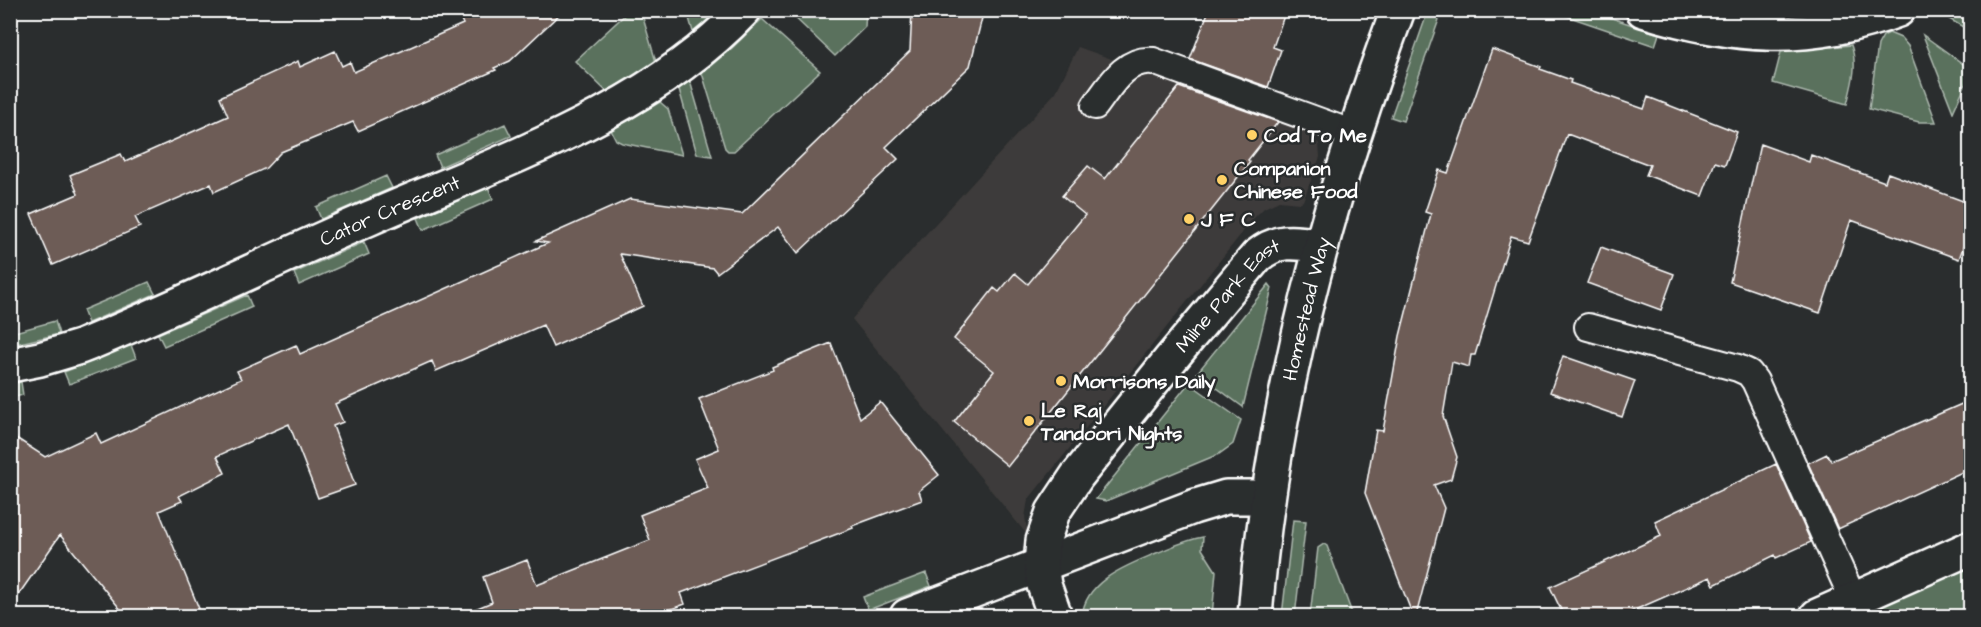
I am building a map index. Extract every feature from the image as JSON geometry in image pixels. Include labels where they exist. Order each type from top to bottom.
[{"type":"street","name":"Cator Crescent","points":[[10,365],[80,348],[366,219],[564,134],[603,114],[691,60],[744,10]]},
{"type":"street","name":"Homestead Way","points":[[1255,616],[1260,549],[1294,362],[1322,246],[1354,134],[1398,10]]},
{"type":"street","points":[[1643,10],[1704,27],[1765,34],[1807,33],[1845,27],[1898,10]]},
{"type":"street","name":"Milne Park East","points":[[1055,616],[1044,585],[1041,565],[1042,541],[1046,528],[1064,494],[1162,369],[1247,266],[1268,248],[1280,243],[1293,242],[1322,246]]},
{"type":"street","points":[[907,616],[1215,500],[1226,497],[1268,497]]},
{"type":"street","points":[[1817,616],[1971,548]]},
{"type":"lane","points":[[1095,106],[1119,75],[1127,68],[1145,60],[1354,134]]},
{"type":"lane","points":[[1588,327],[1749,373],[1760,391],[1854,601]]},
{"type":"shaded area","points":[[1078,47],[1217,97],[1305,132],[1319,144],[1320,157],[1303,201],[1299,203],[1279,201],[1264,208],[1254,218],[1028,500],[1025,517],[1028,536],[852,319],[1056,92]]},
{"type":"green space","points":[[687,10],[718,11],[693,32]]},
{"type":"green space","points":[[629,11],[641,11],[656,62],[606,91],[575,61]]},
{"type":"green space","points":[[788,11],[866,11],[865,27],[835,56]]},
{"type":"green space","points":[[1428,11],[1442,11],[1403,121],[1391,117]]},
{"type":"green space","points":[[1552,11],[1591,11],[1659,34],[1655,46]]},
{"type":"green space","points":[[1720,11],[1776,11],[1776,15]]},
{"type":"green space","points":[[1787,11],[1840,11],[1787,15]]},
{"type":"green space","points":[[1970,11],[1970,31],[1937,12]]},
{"type":"green space","points":[[762,19],[820,71],[734,151],[728,151],[725,148],[702,73]]},
{"type":"green space","points":[[1889,33],[1901,38],[1908,46],[1936,122],[1919,122],[1869,109],[1878,45],[1883,36]]},
{"type":"green space","points":[[1923,35],[1970,69],[1970,74],[1953,112]]},
{"type":"green space","points":[[1851,45],[1854,67],[1847,104],[1773,83],[1781,52]]},
{"type":"green space","points":[[690,81],[712,156],[697,154],[679,89]]},
{"type":"green space","points":[[660,102],[668,109],[682,155],[616,140],[611,130]]},
{"type":"green space","points":[[505,124],[511,136],[440,167],[435,155]]},
{"type":"green space","points":[[386,176],[392,188],[321,219],[316,207]]},
{"type":"green space","points":[[488,187],[493,199],[423,230],[418,218]]},
{"type":"green space","points":[[364,242],[369,254],[299,285],[294,273]]},
{"type":"green space","points":[[149,282],[155,294],[88,323],[83,310]]},
{"type":"green space","points":[[1269,284],[1272,288],[1243,407],[1197,373]]},
{"type":"green space","points":[[247,295],[252,307],[164,346],[158,334]]},
{"type":"green space","points":[[55,321],[59,334],[11,345],[11,333]]},
{"type":"green space","points":[[131,345],[136,358],[69,384],[64,372]]},
{"type":"green space","points":[[21,382],[23,395],[11,398],[11,384]]},
{"type":"green space","points":[[1189,383],[1241,420],[1233,444],[1219,454],[1106,501],[1096,499]]},
{"type":"green space","points":[[1293,520],[1306,521],[1295,616],[1282,616]]},
{"type":"green space","points":[[1203,537],[1202,549],[1216,571],[1212,616],[1082,616],[1091,593],[1109,576],[1154,554]]},
{"type":"green space","points":[[1324,544],[1327,546],[1353,616],[1310,616],[1318,548]]},
{"type":"green space","points":[[1970,565],[1970,616],[1854,616]]},
{"type":"green space","points":[[926,573],[931,586],[868,610],[863,597]]},
{"type":"building","points":[[457,10],[564,10],[510,61],[494,68],[496,70],[358,131],[353,122],[281,152],[266,168],[214,192],[211,184],[135,217],[140,227],[53,265],[31,214],[78,194],[70,175],[121,154],[125,162],[228,116],[220,97],[298,61],[300,67],[335,51],[342,66],[350,62],[354,72],[463,24]]},
{"type":"building","points":[[912,10],[984,10],[970,66],[886,147],[898,159],[798,253],[778,227],[717,273],[713,268],[620,254],[643,306],[553,347],[543,325],[436,371],[432,361],[335,404],[343,422],[333,426],[355,485],[318,498],[289,424],[217,456],[225,473],[179,496],[182,501],[159,511],[202,616],[126,616],[60,535],[10,607],[10,434],[45,457],[96,433],[101,444],[241,379],[237,371],[296,345],[300,354],[548,243],[536,241],[630,199],[742,214],[910,51]]},
{"type":"building","points":[[1209,10],[1286,10],[1273,47],[1281,50],[1268,87],[1190,59]]},
{"type":"building","points":[[1492,49],[1571,80],[1570,83],[1644,109],[1648,97],[1737,132],[1725,165],[1715,162],[1702,196],[1646,175],[1650,165],[1567,134],[1528,241],[1511,236],[1475,355],[1471,355],[1469,367],[1452,362],[1443,416],[1457,457],[1451,479],[1434,485],[1444,508],[1416,616],[1413,616],[1365,493],[1376,430],[1383,431],[1400,336],[1431,214],[1425,212],[1439,170],[1448,173]]},
{"type":"building","points":[[1179,87],[1278,122],[1248,160],[1250,162],[1008,466],[954,422],[994,371],[954,339],[994,288],[999,292],[1015,273],[1028,284],[1085,215],[1062,196],[1088,166],[1105,179]]},
{"type":"building","points":[[1760,144],[1809,162],[1811,155],[1885,182],[1888,173],[1971,204],[1971,225],[1959,259],[1851,220],[1820,313],[1730,282]]},
{"type":"building","points":[[1601,247],[1674,274],[1661,310],[1587,283]]},
{"type":"building","points":[[831,343],[860,418],[880,402],[939,475],[919,491],[922,500],[681,593],[685,604],[653,616],[463,616],[463,614],[492,602],[483,577],[527,560],[537,585],[650,540],[640,515],[708,488],[695,459],[719,449],[699,399],[773,370],[772,367]]},
{"type":"building","points":[[1563,356],[1635,381],[1622,417],[1550,392]]},
{"type":"building","points":[[1971,400],[1971,468],[1838,529],[1808,463],[1827,454],[1831,461]]},
{"type":"building","points":[[1776,464],[1811,542],[1776,558],[1775,555],[1714,585],[1710,577],[1621,616],[1564,616],[1550,587],[1661,536],[1655,521]]},
{"type":"place","name":"Cod To Me","points":[[1252,135]]},
{"type":"place","name":"Companion Chinese Food","points":[[1222,180]]},
{"type":"place","name":"J F C","points":[[1189,219]]},
{"type":"place","name":"Morrisons Daily","points":[[1061,381]]},
{"type":"place","name":"Le Raj Tandoori Nights","points":[[1029,421]]}]
